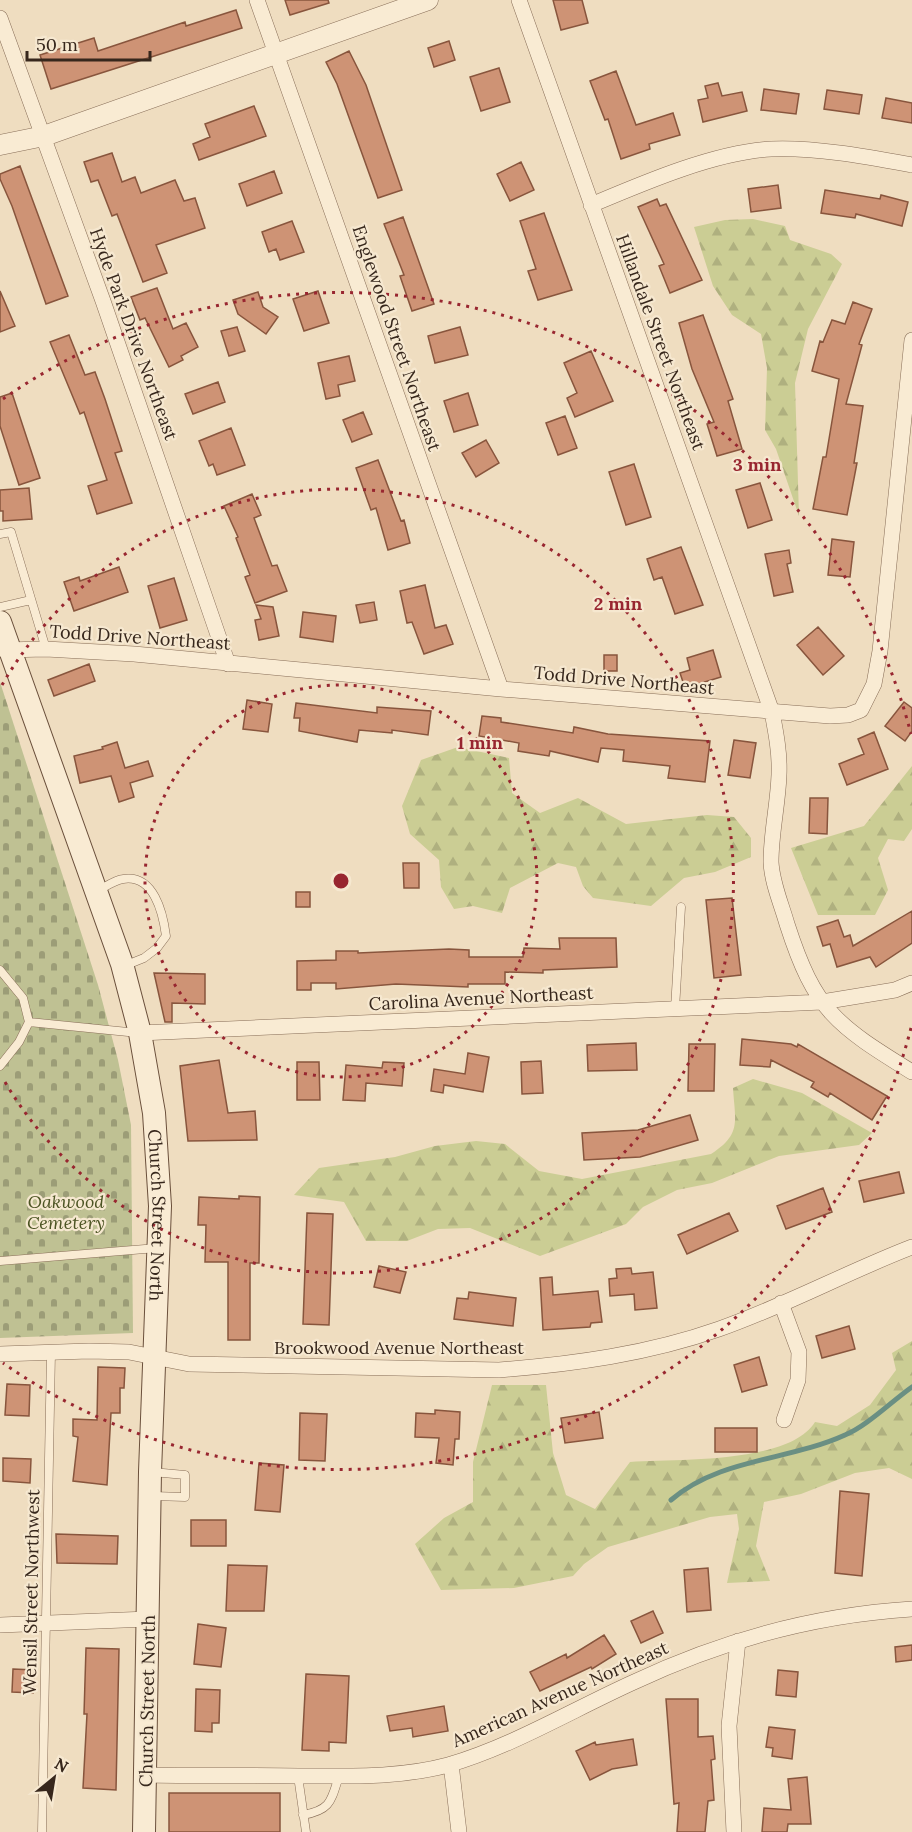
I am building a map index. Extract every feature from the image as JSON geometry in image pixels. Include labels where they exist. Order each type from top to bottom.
[{"type":"main road","name":"Church Street North","points":[[0,622],[5,650],[98,891],[123,967],[140,1033],[159,1167],[159,1248],[150,1472],[144,1832]]},
{"type":"street","name":"Englewood Street Northeast","points":[[257,0],[501,689]]},
{"type":"street","points":[[0,145],[44,136],[428,0]]},
{"type":"street","name":"Hillandale Street Northeast","points":[[519,0],[772,712],[779,752],[771,860],[773,879],[798,958],[812,988],[835,1019],[856,1036],[912,1072]]},
{"type":"street","name":"Hyde Park Drive Northeast","points":[[0,18],[159,459],[228,664]]},
{"type":"street","points":[[591,205],[701,164],[755,151],[800,150],[912,165]]},
{"type":"street","name":"Todd Drive Northeast","points":[[5,650],[46,649],[772,712],[848,715],[861,710],[871,692],[880,651],[912,340]]},
{"type":"street","name":"Carolina Avenue Northeast","points":[[140,1033],[822,1002],[895,990],[912,983]]},
{"type":"street","name":"Brookwood Avenue Northeast","points":[[0,1354],[51,1352],[77,1357],[129,1352],[189,1364],[499,1370],[549,1366],[653,1349],[717,1330],[912,1247]]},
{"type":"street","points":[[781,1303],[798,1352],[798,1380],[784,1420]]},
{"type":"street","name":"American Avenue Northeast","points":[[146,1775],[371,1776],[430,1769],[451,1764],[515,1739],[680,1662],[738,1641],[809,1623],[877,1611],[912,1609]]},
{"type":"street","points":[[0,1625],[148,1619]]},
{"type":"street","points":[[734,1832],[729,1726],[738,1641]]},
{"type":"street","points":[[451,1764],[459,1832]]},
{"type":"lane","points":[[0,534],[11,532],[46,649]]},
{"type":"lane","points":[[0,607],[31,600]]},
{"type":"lane","points":[[98,891],[122,879],[138,879],[153,894],[164,918],[166,936],[157,948],[144,958],[123,967]]},
{"type":"lane","points":[[675,1009],[681,907]]},
{"type":"lane","points":[[0,970],[23,998],[29,1022],[19,1042],[0,1066]]},
{"type":"lane","points":[[29,1022],[140,1033]]},
{"type":"lane","points":[[0,1261],[159,1248]]},
{"type":"lane","name":"Wensil Street Northwest","points":[[42,1832],[44,1623],[51,1352]]},
{"type":"lane","points":[[150,1472],[185,1475],[185,1497],[150,1496]]},
{"type":"lane","points":[[298,1776],[306,1832]]},
{"type":"lane","points":[[303,1815],[321,1811],[328,1805],[339,1776]]},
{"type":"green space","points":[[753,219],[785,226],[790,240],[831,254],[842,264],[808,329],[795,383],[799,516],[776,449],[765,430],[767,368],[761,334],[732,315],[713,286],[694,227],[725,220]]},
{"type":"green space","name":"Oakwood Cemetery","points":[[0,682],[98,985],[118,1060],[131,1125],[133,1333],[0,1338]]},
{"type":"green space","points":[[458,747],[509,758],[512,793],[540,813],[578,798],[626,824],[707,815],[734,817],[751,838],[751,857],[715,872],[684,878],[651,906],[593,898],[583,886],[576,867],[558,863],[510,888],[502,913],[473,906],[454,909],[441,887],[439,860],[410,834],[402,806],[421,760]]},
{"type":"green space","points":[[912,766],[912,829],[904,841],[888,839],[878,858],[888,890],[875,915],[818,915],[791,848],[864,826]]},
{"type":"green space","points":[[753,1079],[802,1093],[872,1133],[859,1145],[779,1156],[712,1183],[677,1190],[643,1207],[626,1224],[540,1256],[470,1228],[438,1229],[407,1241],[366,1241],[344,1202],[294,1195],[319,1168],[395,1157],[435,1146],[476,1141],[505,1144],[539,1171],[582,1179],[711,1154],[728,1140],[732,1133],[735,1118],[733,1088]]},
{"type":"green space","points":[[912,1341],[912,1479],[889,1468],[855,1473],[801,1494],[764,1502],[756,1546],[770,1581],[727,1583],[739,1529],[737,1514],[710,1517],[608,1547],[584,1564],[573,1576],[514,1588],[441,1590],[415,1544],[444,1518],[473,1502],[473,1462],[492,1385],[546,1385],[553,1453],[566,1495],[595,1509],[630,1462],[730,1457],[782,1446],[802,1436],[815,1422],[837,1426],[870,1405],[896,1370],[892,1353]]},
{"type":"building","points":[[285,0],[328,0],[329,3],[290,15]]},
{"type":"building","points":[[553,0],[582,0],[588,23],[561,30]]},
{"type":"building","points":[[236,10],[242,28],[51,89],[40,55],[94,38],[98,51],[185,22],[186,26]]},
{"type":"building","points":[[449,41],[455,60],[434,67],[428,48]]},
{"type":"building","points":[[349,51],[366,85],[402,190],[378,198],[337,84],[326,62]]},
{"type":"building","points":[[499,68],[510,102],[481,111],[470,77]]},
{"type":"building","points":[[616,71],[636,125],[673,113],[680,135],[649,144],[650,149],[621,159],[608,119],[605,120],[590,81]]},
{"type":"building","points":[[718,83],[722,96],[742,92],[747,111],[703,122],[698,100],[708,98],[705,86]]},
{"type":"building","points":[[764,89],[799,94],[796,114],[761,110]]},
{"type":"building","points":[[827,90],[862,95],[859,114],[824,109]]},
{"type":"building","points":[[886,98],[912,103],[912,123],[882,118]]},
{"type":"building","points":[[254,106],[266,136],[199,160],[193,144],[210,137],[205,124]]},
{"type":"building","points":[[112,153],[122,182],[135,177],[141,193],[175,180],[184,201],[195,198],[205,228],[156,245],[167,273],[143,282],[117,214],[112,216],[98,180],[91,182],[84,162]]},
{"type":"building","points":[[521,162],[534,190],[510,201],[497,174]]},
{"type":"building","points":[[20,166],[68,296],[46,304],[12,206],[0,179],[0,174]]},
{"type":"building","points":[[274,171],[282,193],[247,206],[239,184]]},
{"type":"building","points":[[778,185],[781,208],[751,212],[748,189]]},
{"type":"building","points":[[825,190],[880,199],[881,195],[908,202],[902,226],[856,214],[855,218],[821,213]]},
{"type":"building","points":[[657,199],[660,206],[666,204],[702,280],[670,293],[659,266],[664,264],[638,207]]},
{"type":"building","points":[[544,213],[572,290],[538,300],[528,271],[536,269],[520,221]]},
{"type":"building","points":[[403,217],[434,304],[412,311],[400,276],[404,275],[384,224]]},
{"type":"building","points":[[292,221],[304,252],[280,260],[276,249],[269,252],[262,232]]},
{"type":"building","points":[[157,288],[173,329],[186,323],[198,347],[181,356],[183,360],[169,367],[145,318],[140,320],[131,297]]},
{"type":"building","points":[[0,291],[15,326],[0,332]]},
{"type":"building","points":[[318,291],[329,323],[304,331],[293,299]]},
{"type":"building","points":[[258,292],[263,307],[278,317],[266,334],[238,314],[233,300]]},
{"type":"building","points":[[853,302],[872,309],[859,344],[862,345],[846,404],[863,406],[854,463],[857,463],[847,515],[813,509],[823,457],[826,457],[839,379],[812,371],[820,341],[823,342],[832,320],[845,324]]},
{"type":"building","points":[[703,315],[733,399],[728,401],[742,449],[717,456],[707,424],[714,422],[692,369],[679,323]]},
{"type":"building","points":[[237,327],[245,351],[229,356],[221,331]]},
{"type":"building","points":[[460,327],[468,355],[435,363],[428,336]]},
{"type":"building","points":[[69,335],[85,375],[95,372],[122,451],[115,453],[132,503],[97,514],[88,486],[107,480],[84,412],[80,414],[50,342]]},
{"type":"building","points":[[591,351],[613,401],[575,417],[567,398],[577,393],[564,363]]},
{"type":"building","points":[[349,356],[355,381],[338,385],[340,396],[326,399],[318,363]]},
{"type":"building","points":[[218,382],[225,402],[193,414],[185,394]]},
{"type":"building","points":[[12,393],[40,478],[19,485],[0,426],[0,397]]},
{"type":"building","points":[[468,393],[478,425],[454,432],[444,401]]},
{"type":"building","points":[[363,412],[372,434],[352,442],[343,420]]},
{"type":"building","points":[[565,416],[577,448],[558,455],[546,423]]},
{"type":"building","points":[[231,428],[245,465],[217,475],[213,464],[209,466],[199,441]]},
{"type":"building","points":[[486,440],[499,463],[476,477],[462,453]]},
{"type":"building","points":[[378,460],[401,521],[404,520],[410,543],[388,550],[376,508],[371,510],[356,468]]},
{"type":"building","points":[[634,464],[651,517],[626,525],[609,472]]},
{"type":"building","points":[[760,483],[772,520],[748,528],[736,490]]},
{"type":"building","points":[[29,488],[32,519],[3,521],[3,511],[0,511],[0,490]]},
{"type":"building","points":[[252,494],[261,515],[254,518],[272,566],[277,565],[287,591],[255,603],[245,577],[250,575],[236,538],[238,537],[224,506]]},
{"type":"building","points":[[832,539],[854,542],[850,577],[828,575]]},
{"type":"building","points":[[681,547],[703,605],[675,614],[662,577],[654,580],[647,559]]},
{"type":"building","points":[[789,550],[791,563],[787,564],[793,592],[774,596],[765,554]]},
{"type":"building","points":[[119,567],[128,592],[74,611],[64,582],[79,577],[80,581]]},
{"type":"building","points":[[174,578],[187,620],[160,628],[148,586]]},
{"type":"building","points":[[425,585],[435,628],[446,625],[453,644],[424,654],[412,622],[407,623],[400,591]]},
{"type":"building","points":[[374,602],[377,620],[360,623],[356,605]]},
{"type":"building","points":[[256,605],[273,607],[279,636],[259,640],[255,620],[261,619]]},
{"type":"building","points":[[303,612],[336,616],[333,642],[300,637]]},
{"type":"building","points":[[818,627],[844,656],[823,675],[797,645]]},
{"type":"building","points":[[713,650],[721,677],[685,688],[680,673],[690,670],[687,658]]},
{"type":"building","points":[[604,655],[617,655],[617,671],[604,671]]},
{"type":"building","points":[[89,664],[95,681],[54,696],[48,680]]},
{"type":"building","points":[[247,700],[272,704],[268,732],[243,729]]},
{"type":"building","points":[[904,702],[912,708],[912,731],[905,741],[885,726]]},
{"type":"building","points":[[296,703],[377,713],[377,707],[431,711],[428,735],[392,730],[392,733],[359,730],[357,742],[299,731],[300,718],[294,718]]},
{"type":"building","points":[[482,716],[501,718],[501,722],[573,733],[574,727],[608,734],[710,741],[705,782],[668,778],[670,766],[623,761],[624,750],[601,748],[598,762],[550,751],[549,756],[518,751],[519,743],[479,736]]},
{"type":"building","points":[[874,732],[888,769],[847,785],[839,764],[864,754],[858,739]]},
{"type":"building","points":[[734,740],[756,743],[750,778],[728,775]]},
{"type":"building","points":[[117,742],[125,768],[148,761],[153,776],[130,783],[134,797],[119,802],[111,776],[80,783],[74,756],[103,749],[102,747]]},
{"type":"building","points":[[810,798],[828,798],[827,834],[809,833]]},
{"type":"building","points":[[403,863],[419,863],[419,888],[404,888]]},
{"type":"building","points":[[296,892],[310,892],[310,907],[296,907]]},
{"type":"building","points":[[732,898],[741,975],[714,978],[706,900]]},
{"type":"building","points":[[912,911],[912,943],[876,967],[870,957],[837,967],[830,944],[823,946],[817,927],[838,920],[844,937],[850,935],[853,946]]},
{"type":"building","points":[[559,938],[616,938],[617,967],[543,970],[543,973],[505,972],[505,984],[468,984],[468,987],[396,984],[336,989],[336,983],[311,983],[311,990],[297,990],[297,961],[336,960],[336,951],[358,951],[358,953],[449,949],[469,950],[469,957],[523,957],[524,948],[560,949]]},
{"type":"building","points":[[154,973],[205,974],[205,1004],[172,1003],[172,1022],[165,1022]]},
{"type":"building","points":[[742,1039],[791,1044],[797,1047],[798,1044],[887,1096],[872,1120],[830,1093],[828,1097],[811,1087],[814,1082],[771,1060],[770,1067],[740,1065]]},
{"type":"building","points":[[636,1043],[637,1070],[588,1071],[587,1045]]},
{"type":"building","points":[[689,1044],[715,1044],[714,1091],[688,1091]]},
{"type":"building","points":[[468,1053],[489,1057],[483,1092],[444,1085],[443,1093],[431,1091],[434,1069],[465,1074]]},
{"type":"building","points":[[219,1060],[228,1113],[255,1111],[257,1140],[188,1141],[180,1066]]},
{"type":"building","points":[[541,1061],[543,1093],[522,1094],[521,1062]]},
{"type":"building","points":[[297,1062],[319,1062],[320,1100],[297,1100]]},
{"type":"building","points":[[383,1062],[404,1063],[402,1086],[366,1083],[365,1101],[343,1100],[346,1065],[382,1068]]},
{"type":"building","points":[[690,1115],[698,1140],[640,1157],[584,1160],[582,1133],[638,1130]]},
{"type":"building","points":[[899,1172],[904,1193],[864,1202],[859,1181]]},
{"type":"building","points":[[823,1188],[832,1212],[786,1229],[777,1206]]},
{"type":"building","points":[[239,1196],[260,1197],[259,1263],[250,1263],[250,1340],[228,1340],[228,1262],[205,1262],[206,1225],[198,1225],[199,1197],[239,1199]]},
{"type":"building","points":[[307,1213],[333,1214],[329,1325],[303,1324]]},
{"type":"building","points":[[729,1213],[738,1231],[687,1254],[678,1235]]},
{"type":"building","points":[[379,1266],[406,1272],[400,1293],[374,1287]]},
{"type":"building","points":[[631,1268],[632,1274],[653,1272],[657,1308],[635,1310],[634,1294],[610,1296],[609,1279],[617,1278],[616,1269]]},
{"type":"building","points":[[552,1277],[553,1295],[598,1291],[602,1322],[591,1323],[590,1327],[543,1330],[540,1278]]},
{"type":"building","points":[[469,1292],[516,1298],[513,1326],[454,1319],[457,1298],[468,1299]]},
{"type":"building","points":[[849,1326],[855,1349],[822,1358],[816,1336]]},
{"type":"building","points":[[759,1357],[767,1385],[742,1392],[734,1365]]},
{"type":"building","points":[[98,1367],[125,1368],[124,1388],[120,1388],[120,1413],[111,1413],[107,1485],[73,1481],[78,1437],[73,1436],[73,1419],[97,1420]]},
{"type":"building","points":[[7,1384],[30,1385],[29,1416],[5,1415]]},
{"type":"building","points":[[435,1410],[460,1412],[459,1439],[455,1439],[453,1465],[436,1463],[439,1438],[415,1437],[416,1413],[435,1414]]},
{"type":"building","points":[[599,1412],[603,1438],[565,1443],[561,1418]]},
{"type":"building","points":[[300,1413],[327,1414],[325,1461],[299,1460]]},
{"type":"building","points":[[715,1428],[757,1428],[757,1452],[715,1452]]},
{"type":"building","points":[[3,1458],[31,1459],[30,1483],[3,1481]]},
{"type":"building","points":[[259,1463],[284,1465],[280,1512],[255,1510]]},
{"type":"building","points":[[840,1491],[869,1494],[862,1576],[835,1573]]},
{"type":"building","points":[[191,1520],[226,1520],[226,1546],[191,1546]]},
{"type":"building","points":[[56,1534],[118,1536],[117,1564],[57,1563]]},
{"type":"building","points":[[228,1565],[267,1566],[264,1611],[226,1611]]},
{"type":"building","points":[[708,1568],[711,1610],[687,1612],[684,1570]]},
{"type":"building","points":[[653,1611],[663,1633],[641,1643],[631,1621]]},
{"type":"building","points":[[198,1624],[226,1628],[221,1667],[194,1664]]},
{"type":"building","points":[[604,1635],[616,1654],[592,1669],[591,1667],[540,1691],[530,1672],[566,1654],[567,1658]]},
{"type":"building","points":[[912,1645],[912,1660],[896,1662],[895,1647]]},
{"type":"building","points":[[86,1648],[119,1649],[116,1790],[83,1788],[87,1714],[84,1714]]},
{"type":"building","points":[[13,1669],[34,1670],[33,1693],[12,1692]]},
{"type":"building","points":[[778,1670],[798,1672],[796,1697],[776,1695]]},
{"type":"building","points":[[306,1674],[349,1676],[346,1743],[329,1742],[329,1751],[302,1750]]},
{"type":"building","points":[[196,1689],[220,1690],[219,1723],[212,1723],[212,1732],[195,1731]]},
{"type":"building","points":[[666,1699],[698,1699],[698,1737],[713,1736],[715,1759],[711,1760],[714,1800],[708,1801],[705,1832],[677,1832],[679,1803],[674,1804]]},
{"type":"building","points":[[444,1706],[448,1731],[413,1737],[412,1728],[390,1731],[387,1716]]},
{"type":"building","points":[[769,1727],[795,1730],[792,1759],[772,1756],[773,1748],[766,1747]]},
{"type":"building","points":[[633,1739],[637,1765],[612,1769],[590,1780],[576,1751],[595,1742],[596,1745]]},
{"type":"building","points":[[807,1777],[811,1824],[788,1824],[787,1832],[762,1832],[764,1808],[791,1810],[788,1779]]},
{"type":"building","points":[[169,1793],[280,1793],[280,1832],[169,1832]]},
{"type":"waterway","points":[[671,1500],[690,1486],[711,1476],[823,1444],[845,1435],[871,1420],[912,1387]]}]
